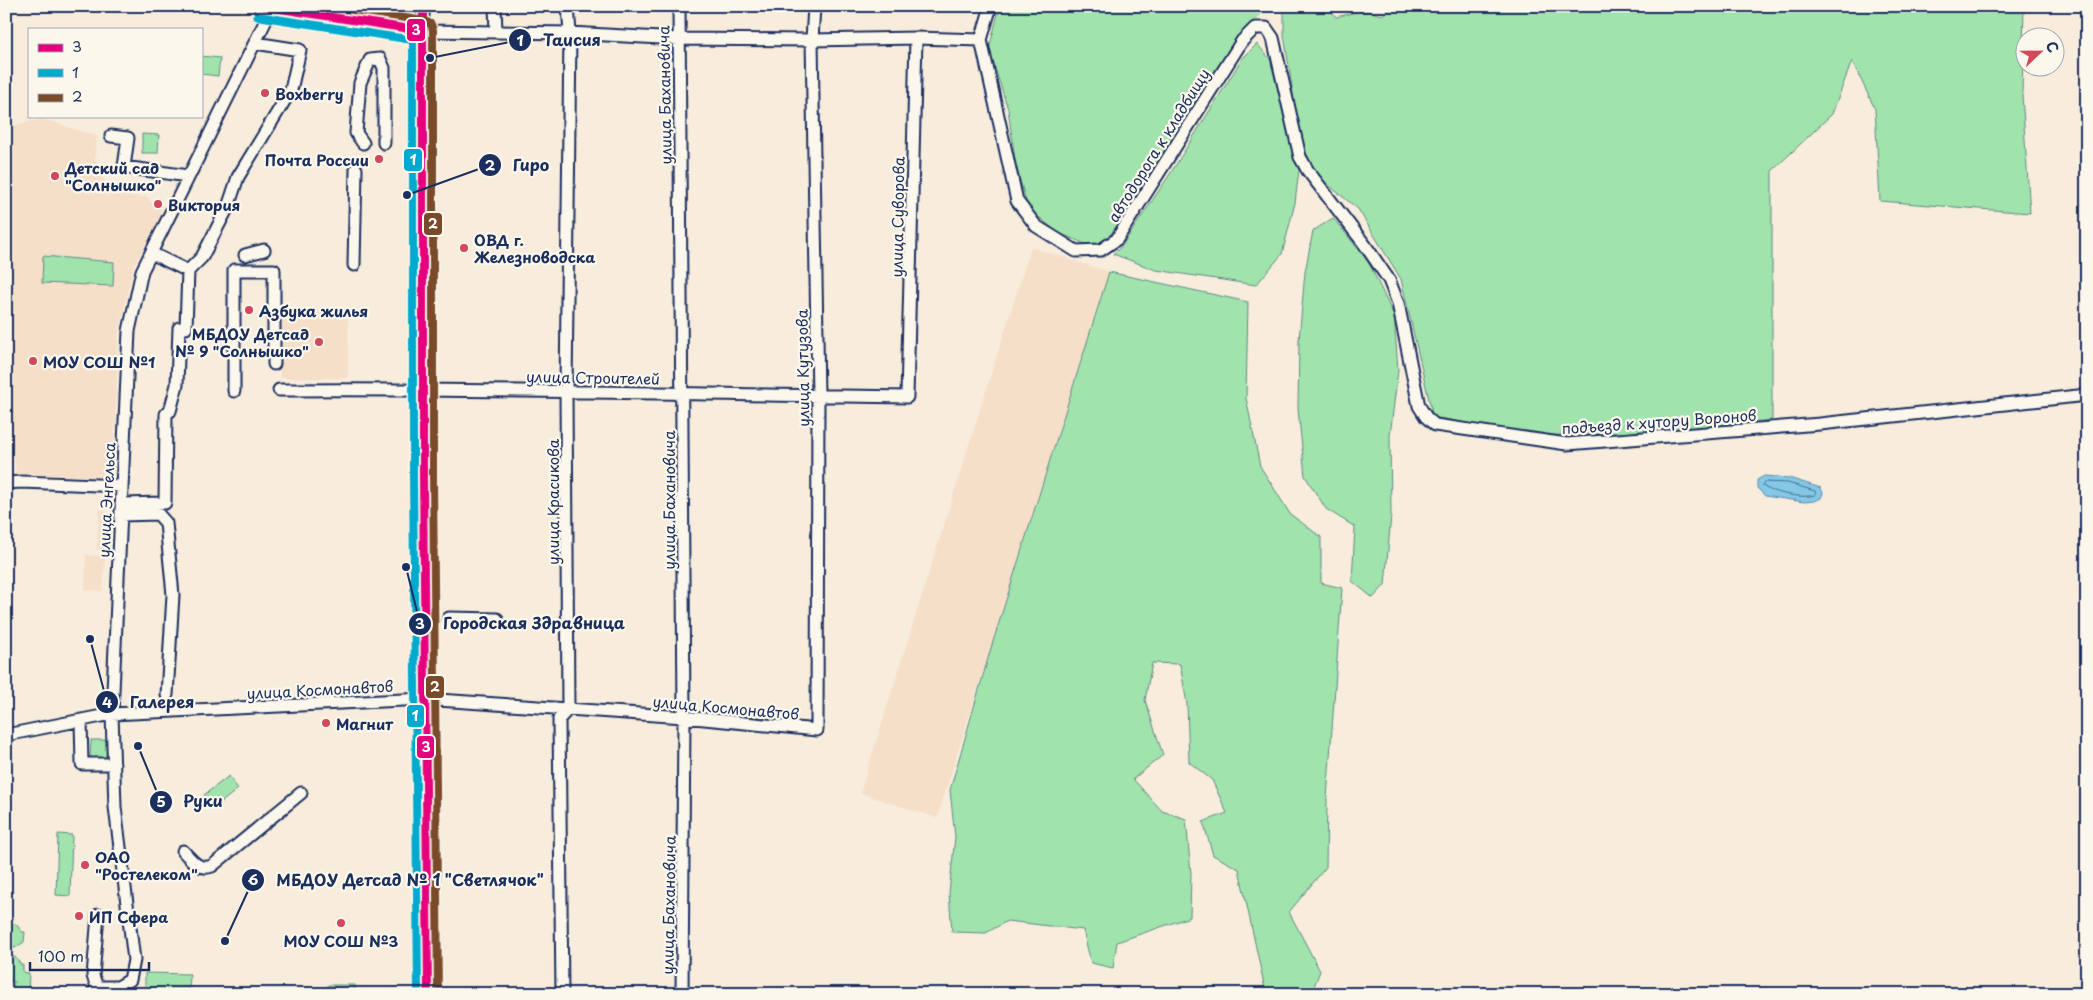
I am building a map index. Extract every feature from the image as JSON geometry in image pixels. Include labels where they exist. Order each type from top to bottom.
[{"type":"street","points":[[259,6],[423,31],[570,33],[679,39],[812,40],[916,38],[981,40],[991,6]]},
{"type":"street","points":[[423,6],[422,389],[428,994]]},
{"type":"street","points":[[495,6],[496,32]]},
{"type":"street","name":"улица Красикова","points":[[562,994],[559,719],[568,709],[566,391],[570,33],[568,6]]},
{"type":"street","name":"улица Бахановича","points":[[678,6],[684,717],[682,994]]},
{"type":"street","name":"улица Кутузова","points":[[814,6],[812,40],[818,396],[817,730]]},
{"type":"street","name":"улица Энгельса","points":[[95,990],[118,987],[130,980],[134,960],[115,808],[112,714],[129,331],[142,271],[272,8]]},
{"type":"street","name":"автодорога к кладбищу","points":[[981,40],[1017,201],[1036,226],[1076,251],[1101,250],[1116,239],[1242,41],[1255,28],[1266,28]]},
{"type":"street","name":"подъезд к хутору Воронов","points":[[1266,28],[1273,38],[1300,157],[1308,172],[1365,245],[1389,280],[1398,303],[1419,406],[1426,417],[1435,425],[1566,444],[1820,424],[2087,395]]},
{"type":"street","name":"улица Суворова","points":[[907,397],[916,38]]},
{"type":"street","points":[[121,510],[165,502],[168,412],[177,384],[188,271],[201,251],[238,177],[291,90],[300,50],[255,43]]},
{"type":"street","points":[[362,143],[356,133],[360,82],[370,60],[375,58],[380,59],[384,68],[384,143]]},
{"type":"street","points":[[111,136],[128,138],[124,167],[188,176]]},
{"type":"street","points":[[356,262],[358,172]]},
{"type":"street","points":[[245,255],[264,250]]},
{"type":"street","points":[[151,253],[188,271]]},
{"type":"street","points":[[234,391],[234,270],[274,270],[274,364]]},
{"type":"street","name":"улица Строителей","points":[[279,390],[422,389],[682,395],[907,397]]},
{"type":"street","points":[[6,483],[122,486]]},
{"type":"street","points":[[121,510],[158,514],[166,523],[173,595],[167,695]]},
{"type":"street","points":[[449,618],[497,619]]},
{"type":"street","name":"улица Космонавтов","points":[[6,735],[112,714],[424,699],[684,717],[817,730]]},
{"type":"street","points":[[81,720],[82,764],[114,764]]},
{"type":"street","points":[[183,851],[201,868],[212,866],[301,793]]},
{"type":"street","points":[[95,990],[93,976],[98,915]]},
{"type":"shaded area","points":[[42,119],[97,136],[95,157],[110,194],[147,197],[154,206],[165,211],[157,230],[134,264],[118,337],[114,478],[16,473],[13,450],[6,444],[6,127]]},
{"type":"shaded area","points":[[1031,247],[1109,272],[937,818],[860,793]]},
{"type":"shaded area","points":[[280,311],[348,311],[348,378],[280,378]]},
{"type":"shaded area","points":[[99,510],[106,510],[104,550],[97,550]]},
{"type":"shaded area","points":[[86,555],[105,556],[103,591],[85,590]]},
{"type":"green space","points":[[1000,6],[1267,6],[1229,54],[1157,168],[1104,244],[1085,244],[1057,232],[1028,208],[1016,166],[1008,109],[989,49]]},
{"type":"green space","points":[[1286,6],[1327,6],[1336,17],[1365,10],[1382,15],[1395,6],[2024,6],[2024,28],[2016,28],[2016,78],[2022,78],[2030,213],[1880,201],[1875,109],[1852,61],[1832,114],[1772,171],[1772,420],[1646,432],[1536,436],[1433,417],[1401,279],[1358,209],[1316,175],[1300,139],[1284,35],[1284,9]]},
{"type":"green space","points":[[1257,44],[1270,59],[1299,170],[1295,203],[1282,254],[1256,285],[1156,270],[1113,254],[1122,246],[1172,171],[1242,59]]},
{"type":"green space","points":[[202,56],[220,58],[218,76],[202,74]]},
{"type":"green space","points":[[142,134],[159,135],[158,153],[142,153]]},
{"type":"green space","points":[[1333,218],[1368,261],[1394,316],[1398,370],[1390,436],[1391,515],[1385,585],[1373,598],[1352,581],[1355,527],[1326,509],[1305,476],[1298,409],[1299,340],[1305,272],[1313,231]]},
{"type":"green space","points":[[43,256],[114,262],[113,286],[42,283]]},
{"type":"green space","points":[[1109,272],[1248,302],[1246,398],[1260,466],[1290,514],[1321,537],[1321,583],[1342,588],[1327,799],[1326,867],[1289,912],[1320,971],[1311,994],[1280,994],[1265,989],[1239,869],[1213,855],[1203,822],[1227,813],[1212,780],[1189,762],[1187,704],[1180,664],[1152,663],[1145,700],[1163,755],[1133,779],[1162,811],[1186,819],[1191,874],[1190,917],[1117,942],[1113,968],[1091,963],[1083,930],[1007,921],[986,933],[952,932],[949,893],[955,837],[950,790],[991,648]]},
{"type":"green space","points":[[91,740],[107,740],[106,758],[90,758]]},
{"type":"green space","points":[[229,776],[238,789],[214,808],[204,795]]},
{"type":"green space","points":[[58,834],[72,835],[70,896],[56,895]]},
{"type":"green space","points":[[6,924],[16,924],[22,932],[25,932],[24,942],[15,948],[6,948]]},
{"type":"green space","points":[[6,957],[15,957],[23,965],[23,972],[29,973],[28,994],[17,994],[13,990],[14,981],[6,981]]},
{"type":"green space","points":[[145,973],[190,974],[189,994],[145,994]]},
{"type":"green space","points":[[328,985],[355,985],[356,994],[328,994]]},
{"type":"water","points":[[1764,476],[1789,478],[1821,488],[1823,493],[1821,498],[1815,501],[1804,502],[1765,496],[1757,488],[1757,480]]},
{"type":"transit line","name":"3","points":[[261,6],[423,31]]},
{"type":"transit line","name":"2","points":[[327,6],[425,21],[431,24],[433,30],[433,477],[438,994]]},
{"type":"transit line","name":"3","points":[[423,6],[423,477],[428,994]]},
{"type":"transit line","name":"1","points":[[257,16],[413,40],[413,477],[418,994]]},
{"type":"place","name":"Таисия","points":[[430,58]]},
{"type":"place","name":"Boxberry","points":[[265,93]]},
{"type":"place","name":"Почта России","points":[[379,159]]},
{"type":"place","name":"Детский сад \"Солнышко\"","points":[[55,176]]},
{"type":"place","name":"Гиро","points":[[407,195]]},
{"type":"place","name":"Виктория","points":[[158,204]]},
{"type":"place","name":"ОВД г. Железноводска","points":[[464,248]]},
{"type":"place","name":"Азбука жилья","points":[[249,310]]},
{"type":"place","name":"МБДОУ Детсад № 9 \"Солнышко\"","points":[[319,342]]},
{"type":"place","name":"МОУ СОШ №1","points":[[33,361]]},
{"type":"place","name":"Городская Здравница","points":[[406,567]]},
{"type":"place","name":"Галерея","points":[[90,639]]},
{"type":"place","name":"Магнит","points":[[326,723]]},
{"type":"place","name":"Руки","points":[[138,746]]},
{"type":"place","name":"ОАО \"Ростелеком\"","points":[[85,865]]},
{"type":"place","name":"ИП Сфера","points":[[79,916]]},
{"type":"place","name":"МОУ СОШ №3","points":[[341,923]]},
{"type":"place","name":"МБДОУ Детсад № 1 \"Светлячок\"","points":[[225,941]]}]
